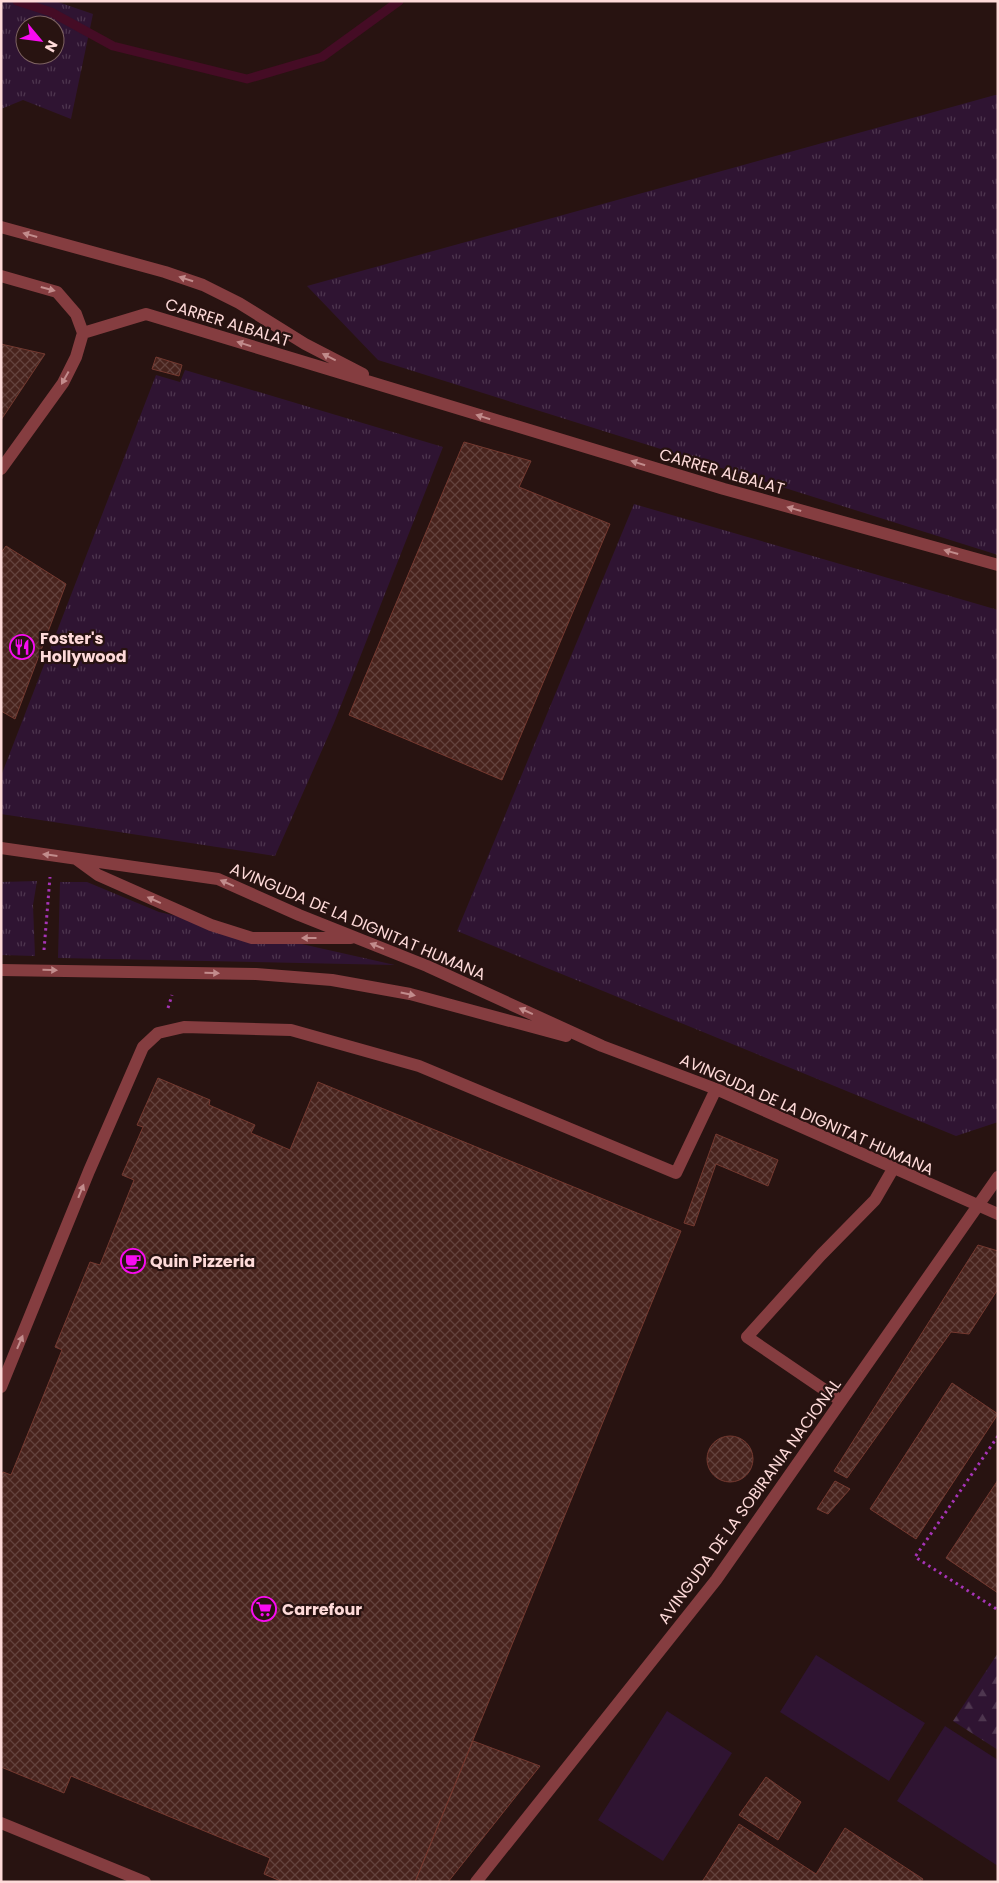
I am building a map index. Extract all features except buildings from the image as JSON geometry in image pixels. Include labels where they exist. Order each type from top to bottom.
[{"type":"street","name":"CARRER ALBALAT","points":[[1,227],[165,272],[203,285],[239,303],[305,344],[354,369],[392,388],[438,403]]},
{"type":"street","points":[[1,276],[57,292],[76,314],[83,333],[76,357],[63,383],[1,469]]},
{"type":"street","name":"CARRER ALBALAT","points":[[83,333],[146,314],[724,489],[998,565]]},
{"type":"street","name":"AVINGUDA DE LA DIGNITAT HUMANA","points":[[1,848],[218,879],[299,915],[428,966],[602,1046],[716,1089],[998,1214]]},
{"type":"street","points":[[74,858],[98,875],[211,925],[252,938],[358,938]]},
{"type":"street","name":"AVINGUDA DE LA DIGNITAT HUMANA","points":[[1,970],[256,974],[332,980],[410,994],[602,1046]]},
{"type":"street","points":[[1,1387],[89,1171],[143,1047],[158,1033],[184,1027],[291,1030],[419,1066],[676,1173],[716,1089]]},
{"type":"street","points":[[841,1401],[748,1337],[821,1255],[875,1200],[893,1169]]},
{"type":"street","name":"AVINGUDA DE LA SOBIRANIA NACIONAL","points":[[476,1882],[716,1580],[998,1177]]},
{"type":"street","points":[[1,1823],[145,1882]]},
{"type":"path","points":[[43,970],[51,856]]},
{"type":"path","points":[[998,1436],[915,1557],[998,1610]]},
{"type":"green space","points":[[1,1],[55,1],[93,14],[71,119],[23,100],[1,109]]},
{"type":"green space","points":[[998,95],[998,555],[378,360],[307,286]]},
{"type":"green space","points":[[185,370],[443,447],[334,723],[275,856],[1,814],[1,776],[156,375],[180,382]]},
{"type":"green space","points":[[634,504],[998,610],[998,1122],[956,1136],[457,931]]},
{"type":"green space","points":[[37,881],[33,905],[35,956],[1,955],[1,882]]},
{"type":"green space","points":[[60,882],[87,882],[159,912],[395,965],[58,958]]},
{"type":"green space","points":[[998,1653],[998,1750],[953,1721]]},
{"type":"green space","points":[[816,1655],[925,1723],[889,1781],[780,1712]]},
{"type":"green space","points":[[667,1711],[732,1753],[663,1861],[598,1820]]},
{"type":"green space","points":[[945,1726],[998,1760],[998,1866],[897,1801]]},
{"type":"waterway","points":[[17,1],[51,12],[113,46],[247,79],[322,57],[399,1]]},
{"type":"place","name":"Foster's Hollywood","points":[[22,647]]},
{"type":"place","name":"Quin Pizzeria","points":[[133,1261]]},
{"type":"place","name":"Carrefour","points":[[264,1609]]}]
